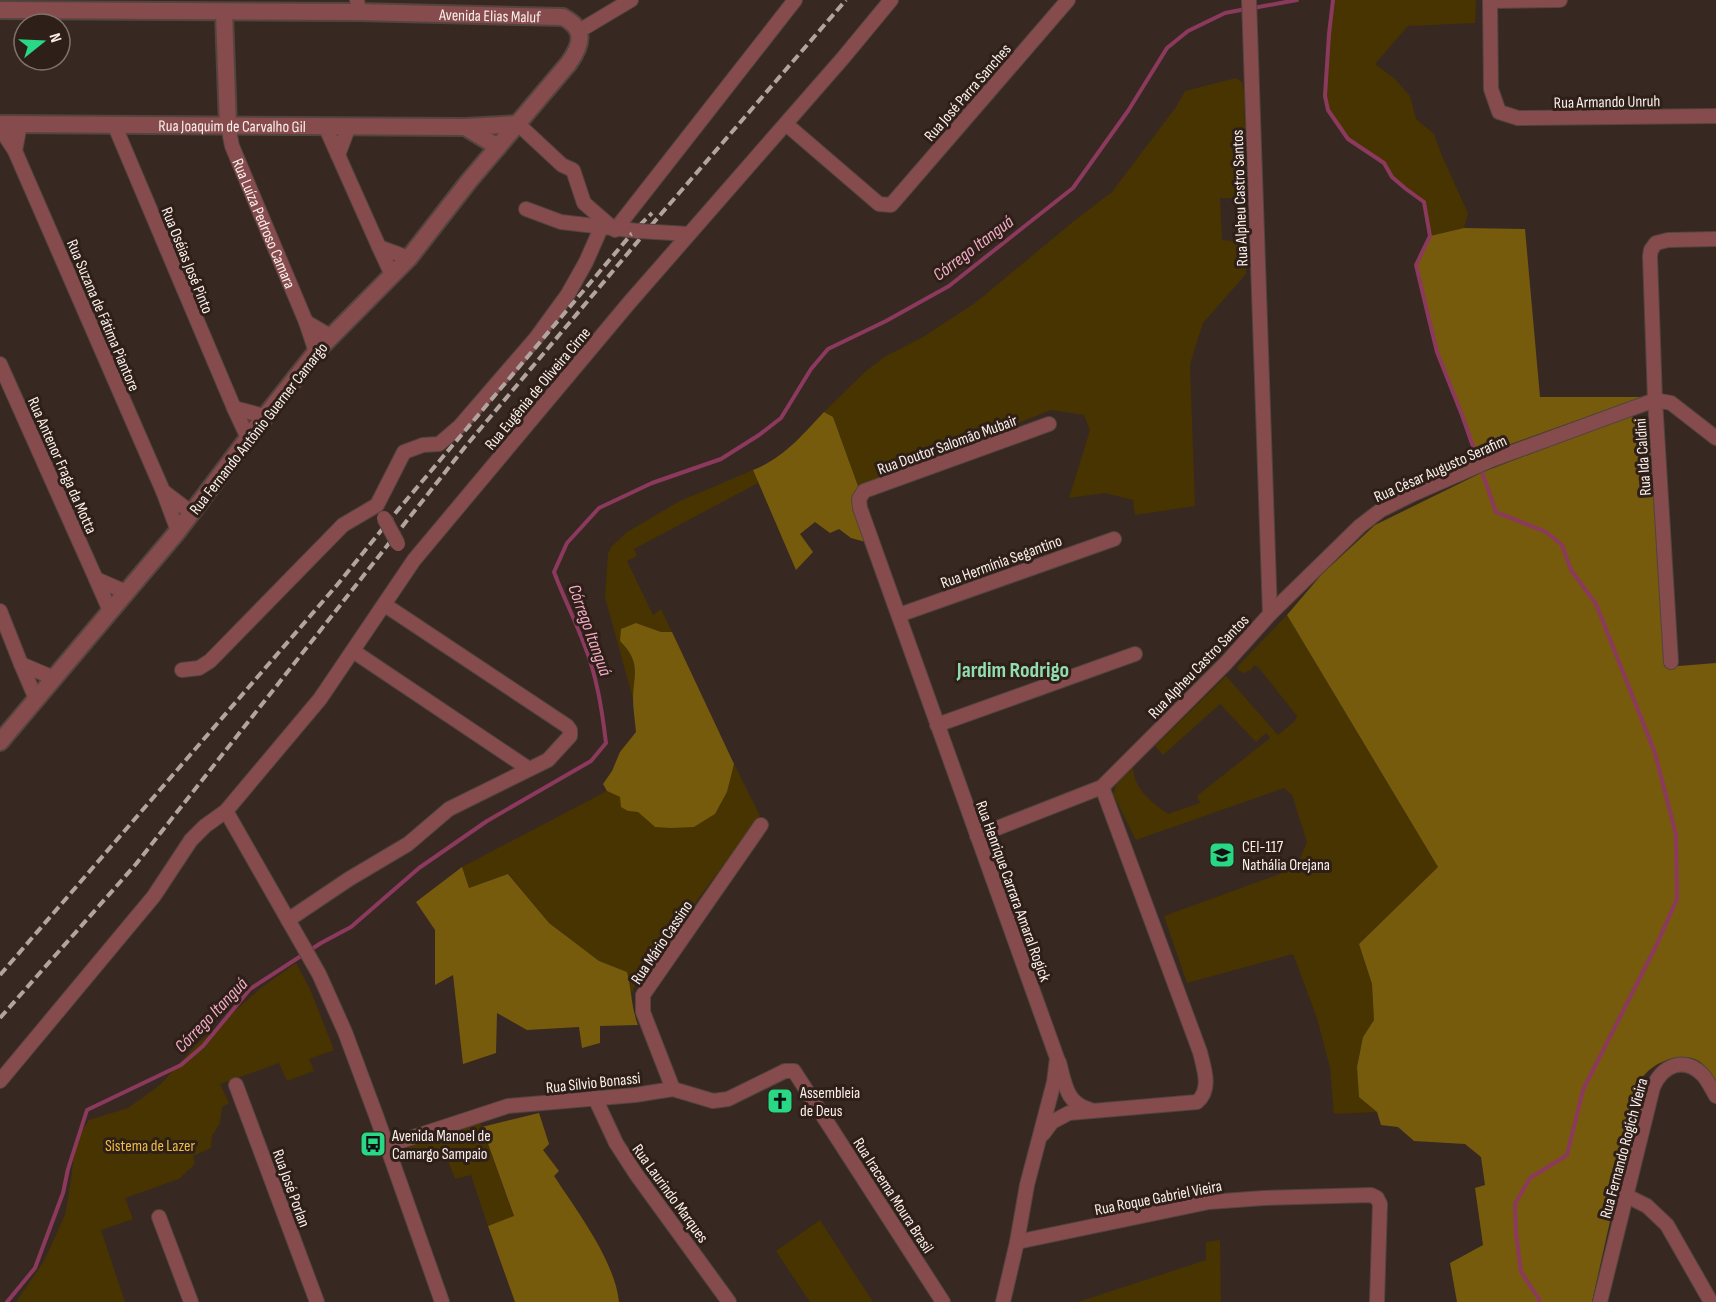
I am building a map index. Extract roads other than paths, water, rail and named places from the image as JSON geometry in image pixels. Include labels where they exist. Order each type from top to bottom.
[{"type":"street","points":[[579,31],[631,0]]},
{"type":"street","points":[[182,670],[199,668],[210,661],[343,525],[380,512],[404,452],[423,445],[439,444],[460,426],[536,338],[568,294],[608,229],[795,0]]},
{"type":"street","name":"Rua Eugênia de Oliveira Cirne","points":[[0,1081],[154,896],[191,840],[205,826],[226,811],[300,723],[353,651],[414,560],[688,234],[891,0]]},
{"type":"street","name":"Rua José Parra Sanches","points":[[786,123],[879,204],[891,205],[1068,0]]},
{"type":"street","name":"Rua Alpheu Castro Santos","points":[[1102,787],[1226,663],[1270,614],[1249,0]]},
{"type":"street","points":[[1490,0],[1560,0]]},
{"type":"street","name":"Rua Armando Unruh","points":[[1490,0],[1491,89],[1499,112],[1518,118],[1716,116]]},
{"type":"street","name":"Avenida Elias Maluf","points":[[0,10],[358,6],[563,17],[574,23],[579,31]]},
{"type":"street","name":"Rua Luíza Pedroso Camara","points":[[236,9],[228,126],[232,146],[306,322],[316,352]]},
{"type":"street","name":"Rua Fernando Antônio Guerner Camargo","points":[[0,742],[178,531],[264,416],[316,352],[408,258],[518,124],[576,52],[579,44],[579,31]]},
{"type":"street","points":[[15,151],[21,124]]},
{"type":"street","name":"Rua Joaquim de Carvalho Gil","points":[[0,126],[21,124],[465,126],[518,124]]},
{"type":"street","name":"Rua Oséias José Pinto","points":[[114,124],[248,438]]},
{"type":"street","points":[[518,124],[562,165],[573,170],[584,203],[608,229]]},
{"type":"street","name":"Rua Suzana de Fátima Piantore","points":[[0,126],[15,151],[163,491],[178,531]]},
{"type":"street","points":[[325,126],[392,275]]},
{"type":"street","points":[[338,155],[349,126]]},
{"type":"street","points":[[465,126],[498,147]]},
{"type":"street","points":[[526,209],[561,222],[608,229],[688,234]]},
{"type":"street","name":"Rua Ida Caldini","points":[[1671,662],[1655,400],[1651,250],[1656,243],[1668,240],[1716,239]]},
{"type":"street","points":[[379,247],[408,258]]},
{"type":"street","points":[[306,322],[330,336]]},
{"type":"street","name":"Rua Antenor Fraga da Motta","points":[[0,364],[110,611]]},
{"type":"street","points":[[1655,400],[1671,403],[1716,438]]},
{"type":"street","name":"Rua César Augusto Serafim","points":[[1270,614],[1359,526],[1381,510],[1491,460],[1655,400]]},
{"type":"street","points":[[234,408],[264,416]]},
{"type":"street","name":"Rua Doutor Salomão Mubair","points":[[859,499],[864,491],[1049,424]]},
{"type":"street","name":"Rua Suzana de Fátima Piantore","points":[[163,491],[192,513]]},
{"type":"street","name":"Rua Henrique Carrara Amaral Rogick","points":[[859,499],[860,508],[1057,1058],[1054,1082],[1027,1185],[1003,1302]]},
{"type":"street","points":[[380,512],[398,544],[414,560]]},
{"type":"street","name":"Rua Hermínia Segantino","points":[[899,615],[1114,539]]},
{"type":"street","points":[[96,579],[126,592]]},
{"type":"street","points":[[288,920],[349,879],[408,844],[449,809],[548,760],[570,736],[567,726],[385,605]]},
{"type":"street","points":[[0,612],[36,699]]},
{"type":"street","points":[[353,651],[529,769]]},
{"type":"street","points":[[938,725],[1135,654]]},
{"type":"street","points":[[21,664],[54,678]]},
{"type":"street","points":[[977,836],[1102,787],[1200,1052],[1206,1085],[1204,1096],[1197,1102],[1069,1113],[1052,1122],[1038,1144]]},
{"type":"street","points":[[226,811],[313,963],[345,1032],[442,1302]]},
{"type":"street","name":"Rua Mário Cassino","points":[[673,1089],[643,1012],[643,995],[760,825]]},
{"type":"street","points":[[1057,1058],[1072,1099],[1080,1106],[1095,1110]]},
{"type":"street","name":"Rua Fernando Rogich Vieira","points":[[1600,1302],[1653,1087],[1658,1076],[1665,1069],[1674,1066],[1693,1067],[1704,1076],[1716,1096]]},
{"type":"street","name":"Rua Sílvio Bonassi","points":[[386,1146],[508,1106],[673,1089],[714,1101],[728,1099],[785,1071],[794,1071],[799,1076]]},
{"type":"street","name":"Rua Iracema Moura Brasil","points":[[799,1076],[943,1302]]},
{"type":"street","name":"Rua José Porlan","points":[[236,1085],[317,1302]]},
{"type":"street","name":"Rua Laurindo Marques","points":[[595,1098],[616,1143],[636,1174],[729,1302]]},
{"type":"street","name":"Rua Roque Gabriel Vieira","points":[[1017,1242],[1209,1202],[1371,1195],[1377,1198],[1380,1204],[1377,1302]]},
{"type":"street","points":[[1627,1197],[1647,1206],[1666,1225],[1712,1302]]},
{"type":"street","points":[[159,1217],[191,1302]]},
{"type":"waterway","name":"Córrego Itanguá","points":[[1253,8],[1297,0]]},
{"type":"waterway","points":[[1333,0],[1325,96],[1328,110],[1348,139],[1384,163],[1392,177],[1424,202],[1430,236],[1416,265],[1437,352],[1496,512],[1546,532],[1562,545],[1571,570],[1596,604],[1655,753],[1676,835],[1677,899],[1656,946],[1583,1090],[1567,1155],[1530,1178],[1515,1204],[1521,1272],[1539,1302]]},
{"type":"waterway","name":"Córrego Itanguá","points":[[7,1302],[35,1268],[63,1193],[68,1169],[87,1110],[181,1065],[203,1046],[250,989],[321,943],[351,927],[419,868],[487,821],[591,761],[606,743],[601,706],[589,656],[554,572],[567,543],[599,508],[652,483],[721,459],[759,435],[781,418],[811,369],[828,349],[886,321],[949,286],[1073,188],[1128,111],[1167,48],[1188,31],[1225,13],[1246,9]]},
{"type":"railway","points":[[0,1018],[136,864],[465,447],[655,221],[846,0]]},
{"type":"railway","points":[[0,975],[337,585],[634,231],[652,213]]},
{"type":"place","name":"CEI-117 Nathália Orejana","points":[[1222,855]]},
{"type":"place","name":"Assembleia de Deus","points":[[780,1101]]},
{"type":"place","name":"Avenida Manoel de Camargo Sampaio","points":[[373,1144]]},
{"type":"district","name":"Jardim Rodrigo","points":[[1013,669]]},
{"type":"park label","name":"Sistema de Lazer","points":[[150,1145]]}]
